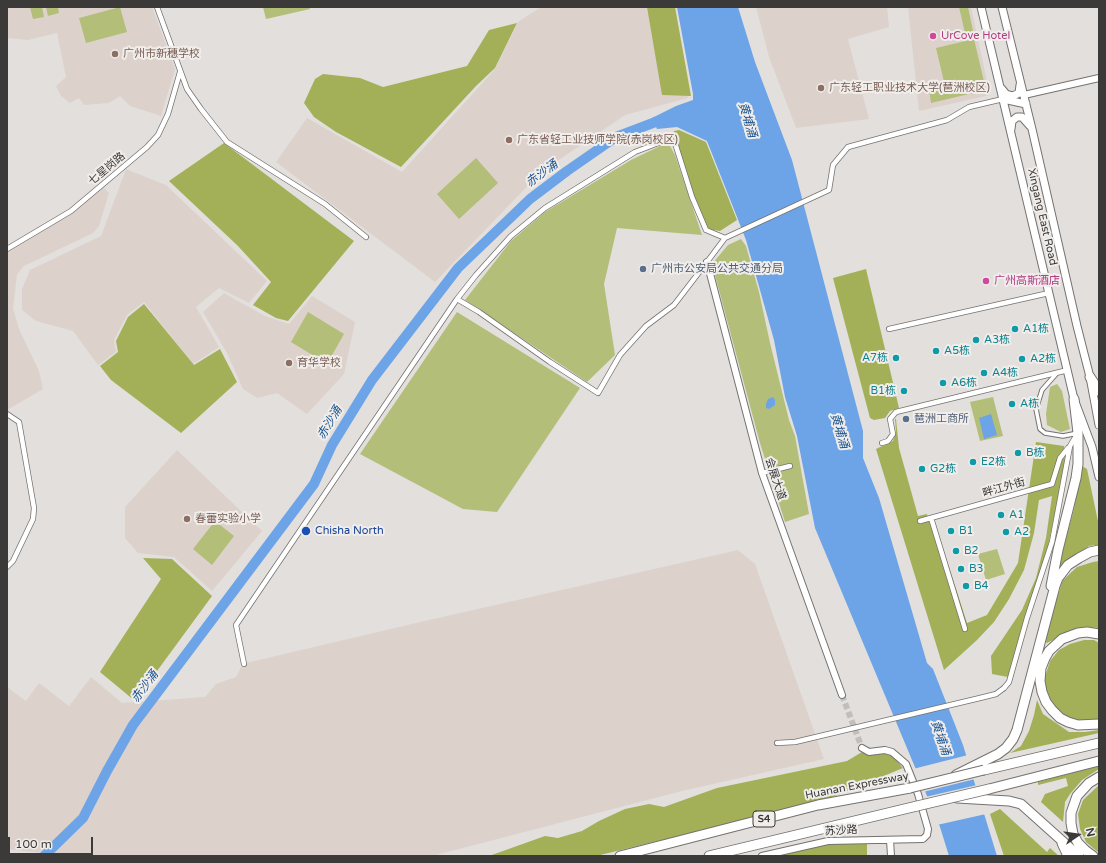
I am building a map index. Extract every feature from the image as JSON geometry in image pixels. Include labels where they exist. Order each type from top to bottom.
[{"type":"highway","points":[[1090,377],[1099,392]]},
{"type":"highway","points":[[1036,657],[1058,550],[1076,478],[1079,447],[1074,399]]},
{"type":"highway","points":[[983,766],[1002,752],[1013,739],[1017,730],[1058,578],[1068,565],[1090,552],[1099,550]]},
{"type":"highway","points":[[1099,634],[1087,632],[1078,633],[1062,639],[1049,651],[1045,658],[1041,668],[1040,681],[1046,702],[1060,718],[1078,725],[1099,724]]},
{"type":"highway","name":"Huanan Expressway","points":[[620,856],[818,805],[910,788],[948,779],[983,766],[1099,742]]},
{"type":"highway","name":"S4","points":[[709,856],[1099,761]]},
{"type":"highway","points":[[1094,856],[1078,843],[1073,834],[1071,812],[1077,796],[1089,783],[1099,777]]},
{"type":"highway","points":[[953,797],[1009,801],[1021,804],[1061,839],[1074,855]]},
{"type":"main road","name":"Xingang East Road","points":[[982,7],[1074,399],[1092,447],[1099,477]]},
{"type":"main road","name":"Xingang East Road","points":[[1002,7],[1090,377],[1099,425]]},
{"type":"main road","points":[[1000,86],[1009,96],[1016,95],[1020,90],[1020,81]]},
{"type":"main road","points":[[1003,99],[1026,104]]},
{"type":"main road","points":[[1011,134],[1012,121],[1020,116],[1025,119],[1032,129]]},
{"type":"street","points":[[157,7],[187,89],[227,142],[325,204],[366,237]]},
{"type":"street","name":"七星岗路","points":[[7,249],[70,211],[147,147],[158,135],[168,114],[180,72]]},
{"type":"street","points":[[1024,95],[1099,78]]},
{"type":"street","points":[[457,299],[473,308],[550,362],[598,393],[620,355],[646,326],[674,305],[725,238],[829,190],[833,165],[848,147],[947,120],[969,107],[1003,99]]},
{"type":"street","points":[[244,664],[236,625],[457,299],[511,236],[545,208],[636,152],[666,140],[675,143],[692,197],[706,230],[725,238]]},
{"type":"street","name":"会展大道","points":[[707,262],[762,473],[842,695]]},
{"type":"street","points":[[889,329],[1049,293]]},
{"type":"street","points":[[882,443],[888,441],[892,434],[890,419],[898,414],[1068,370]]},
{"type":"street","points":[[1057,373],[1042,390],[1036,409],[1040,429],[1045,433],[1063,436],[1078,433]]},
{"type":"street","points":[[7,414],[20,422],[34,508],[33,519],[13,561],[7,567]]},
{"type":"street","points":[[777,743],[795,742],[980,698],[996,694],[1004,688],[1009,682],[1027,618],[1052,542],[1070,446],[1078,433]]},
{"type":"street","name":"畔江外街","points":[[920,521],[1052,484],[1060,458],[1070,446]]},
{"type":"street","points":[[762,473],[790,466]]},
{"type":"street","points":[[931,518],[965,629]]},
{"type":"street","name":"苏沙路","points":[[762,856],[828,841],[923,839],[927,835],[928,829],[918,794],[906,764],[892,752],[885,750],[869,752],[862,748]]},
{"type":"street","points":[[890,840],[891,856]]},
{"type":"shaded area","name":"广州市新穗学校","points":[[7,7],[152,7],[175,69],[161,116],[130,106],[120,96],[109,103],[84,105],[79,98],[70,103],[61,96],[56,86],[66,77],[57,33],[28,40],[7,38]]},
{"type":"shaded area","name":"广东省轻工业技师学院(赤岗校区)","points":[[541,7],[669,7],[688,98],[625,115],[541,172],[435,282],[276,162],[307,118],[402,172],[495,69],[518,22]]},
{"type":"shaded area","name":"广东轻工职业技术大学(琶洲校区)","points":[[756,7],[887,7],[889,27],[848,39],[869,119],[796,128],[769,57]]},
{"type":"shaded area","points":[[908,7],[971,7],[990,95],[919,111]]},
{"type":"shaded area","points":[[126,169],[166,185],[267,281],[249,303],[219,288],[196,307],[219,347],[193,364],[144,302],[127,315],[114,340],[116,352],[98,365],[73,331],[36,321],[22,310],[22,289],[30,270],[101,236]]},
{"type":"shaded area","points":[[103,187],[109,193],[99,226],[93,233],[24,266],[17,274],[13,308],[19,329],[39,371],[43,389],[7,410],[7,252],[72,213]]},
{"type":"shaded area","name":"育华学校","points":[[224,293],[265,316],[289,324],[312,296],[355,322],[344,374],[307,414],[277,393],[257,398],[243,389],[227,353],[203,312]]},
{"type":"shaded area","name":"春蕾实验小学","points":[[177,450],[262,531],[212,591],[174,557],[138,553],[125,538],[125,507]]},
{"type":"shaded area","points":[[738,550],[755,564],[824,759],[682,791],[432,856],[69,856],[7,849],[7,687],[26,701],[39,683],[69,706],[91,677],[122,703],[205,697],[216,684],[236,677],[242,665],[246,663]]},
{"type":"green space","points":[[30,7],[42,7],[44,17],[33,19]]},
{"type":"green space","points":[[46,7],[58,7],[59,13],[48,16]]},
{"type":"green space","points":[[120,7],[127,32],[86,43],[79,18]]},
{"type":"green space","points":[[263,7],[309,7],[310,9],[266,19]]},
{"type":"green space","points":[[647,7],[675,7],[691,96],[662,95]]},
{"type":"green space","points":[[959,7],[968,7],[973,31],[965,33]]},
{"type":"green space","points":[[517,23],[495,68],[476,86],[401,167],[336,132],[314,117],[304,103],[315,79],[323,74],[360,78],[383,87],[467,66],[489,30]]},
{"type":"green space","points":[[974,39],[986,90],[931,103],[929,89],[945,86],[936,48]]},
{"type":"green space","points":[[679,130],[706,142],[737,220],[720,231],[707,229],[693,197],[678,144],[672,137],[674,131]]},
{"type":"green space","points":[[224,143],[354,241],[288,321],[276,318],[253,305],[271,282],[238,246],[169,181]]},
{"type":"green space","points":[[660,146],[670,146],[675,155],[702,235],[617,228],[604,284],[615,355],[587,382],[465,300],[511,241],[545,212],[631,160]]},
{"type":"green space","points":[[476,158],[498,183],[459,219],[437,194]]},
{"type":"green space","points":[[741,239],[746,246],[759,292],[789,420],[795,436],[809,514],[785,522],[760,443],[712,264],[728,245]]},
{"type":"green space","points":[[866,269],[899,408],[890,411],[885,418],[874,420],[870,418],[833,278]]},
{"type":"green space","points":[[144,304],[194,365],[220,349],[237,382],[181,433],[111,380],[100,366],[118,352],[116,341],[128,317]]},
{"type":"green space","points":[[308,312],[344,334],[327,364],[291,342]]},
{"type":"green space","points":[[457,312],[580,388],[497,512],[463,509],[360,454]]},
{"type":"green space","points":[[1057,384],[1062,391],[1070,429],[1061,432],[1047,425],[1046,414],[1050,387]]},
{"type":"green space","points":[[993,397],[1003,436],[980,441],[970,402]]},
{"type":"green space","points":[[895,419],[899,448],[918,516],[927,514],[929,522],[934,520],[967,623],[987,615],[1018,563],[1036,442],[1064,446],[1065,464],[1048,546],[1008,677],[992,674],[991,656],[1022,610],[1036,578],[1046,538],[1052,496],[1039,500],[1034,533],[1024,570],[1009,599],[994,622],[977,640],[944,670],[876,449],[893,441],[896,432]]},
{"type":"green space","points":[[1082,466],[1087,469],[1099,526],[1099,561],[1095,545],[1089,546],[1058,569],[1074,509]]},
{"type":"green space","points":[[215,521],[234,536],[212,565],[193,549]]},
{"type":"green space","points":[[997,549],[1005,574],[986,580],[978,554]]},
{"type":"green space","points":[[143,558],[172,559],[212,596],[135,701],[100,672],[161,579]]},
{"type":"green space","points":[[1099,561],[1099,628],[1085,627],[1071,631],[1047,643],[1043,640],[1063,580],[1077,567]]},
{"type":"green space","points":[[1084,640],[1094,640],[1099,643],[1099,721],[1076,721],[1067,717],[1051,703],[1045,688],[1045,677],[1050,661],[1059,650],[1070,644]]},
{"type":"green space","points":[[1037,700],[1043,714],[1069,732],[1099,730],[1099,733],[1010,753],[1021,746],[1029,731]]},
{"type":"green space","points":[[862,752],[890,753],[903,768],[823,801],[596,856],[489,856],[545,836],[558,838],[582,831],[625,809],[649,804],[664,807],[717,788],[847,761]]},
{"type":"green space","points":[[1099,766],[1099,769],[1082,780],[1070,794],[1065,802],[1063,822],[1041,802],[1045,794],[1068,786],[1066,778],[1038,785],[1038,782]]},
{"type":"green space","points":[[1099,785],[1099,853],[1086,842],[1080,829],[1078,814],[1083,800]]},
{"type":"green space","points":[[1000,809],[1047,852],[1050,848],[1059,856],[1004,856],[990,814]]},
{"type":"green space","points":[[828,844],[867,844],[867,856],[779,856]]},
{"type":"water","name":"黄埔涌","points":[[677,7],[738,7],[755,62],[792,160],[863,431],[863,458],[879,498],[927,663],[933,669],[963,745],[997,856],[949,856],[940,827],[815,528],[797,436],[785,397],[774,340],[746,240],[707,141],[677,127],[657,129],[652,118],[676,106],[693,100]]},
{"type":"water","points":[[773,397],[775,400],[775,405],[769,409],[766,408],[768,399]]},
{"type":"water","points":[[991,414],[997,435],[984,439],[979,418]]},
{"type":"pier","points":[[968,755],[975,779],[923,792],[913,769]]},
{"type":"pier","points":[[977,785],[986,814],[937,825],[925,797]]},
{"type":"waterway","name":"赤沙涌","points":[[44,856],[83,818],[133,725],[314,484],[332,445],[372,380],[458,268],[530,199],[567,171],[616,137],[666,118]]},
{"type":"tunnel","points":[[842,695],[862,748]]},
{"type":"place","name":"UrCove Hotel","points":[[933,36]]},
{"type":"place","name":"广州市新穗学校","points":[[115,54]]},
{"type":"place","name":"广东轻工职业技术大学(琶洲校区)","points":[[821,88]]},
{"type":"place","name":"广东省轻工业技师学院(赤岗校区)","points":[[509,140]]},
{"type":"place","name":"广州市公安局公共交通分局","points":[[643,269]]},
{"type":"place","name":"广州高斯酒店","points":[[986,281]]},
{"type":"place","name":"A1栋","points":[[1015,329]]},
{"type":"place","name":"A3栋","points":[[976,340]]},
{"type":"place","name":"A5栋","points":[[936,351]]},
{"type":"place","name":"A7栋","points":[[896,358]]},
{"type":"place","name":"A2栋","points":[[1022,359]]},
{"type":"place","name":"育华学校","points":[[289,363]]},
{"type":"place","name":"A4栋","points":[[984,373]]},
{"type":"place","name":"A6栋","points":[[943,383]]},
{"type":"place","name":"B1栋","points":[[904,391]]},
{"type":"place","name":"A栋","points":[[1012,404]]},
{"type":"place","name":"琶洲工商所","points":[[906,419]]},
{"type":"place","name":"B栋","points":[[1018,453]]},
{"type":"place","name":"E2栋","points":[[973,462]]},
{"type":"place","name":"G2栋","points":[[922,469]]},
{"type":"place","name":"A1","points":[[1001,515]]},
{"type":"place","name":"春蕾实验小学","points":[[187,519]]},
{"type":"place","name":"Chisha North","points":[[306,531]]},
{"type":"place","name":"B1","points":[[951,531]]},
{"type":"place","name":"A2","points":[[1006,532]]},
{"type":"place","name":"B2","points":[[956,551]]},
{"type":"place","name":"B3","points":[[961,569]]},
{"type":"place","name":"B4","points":[[966,586]]}]
